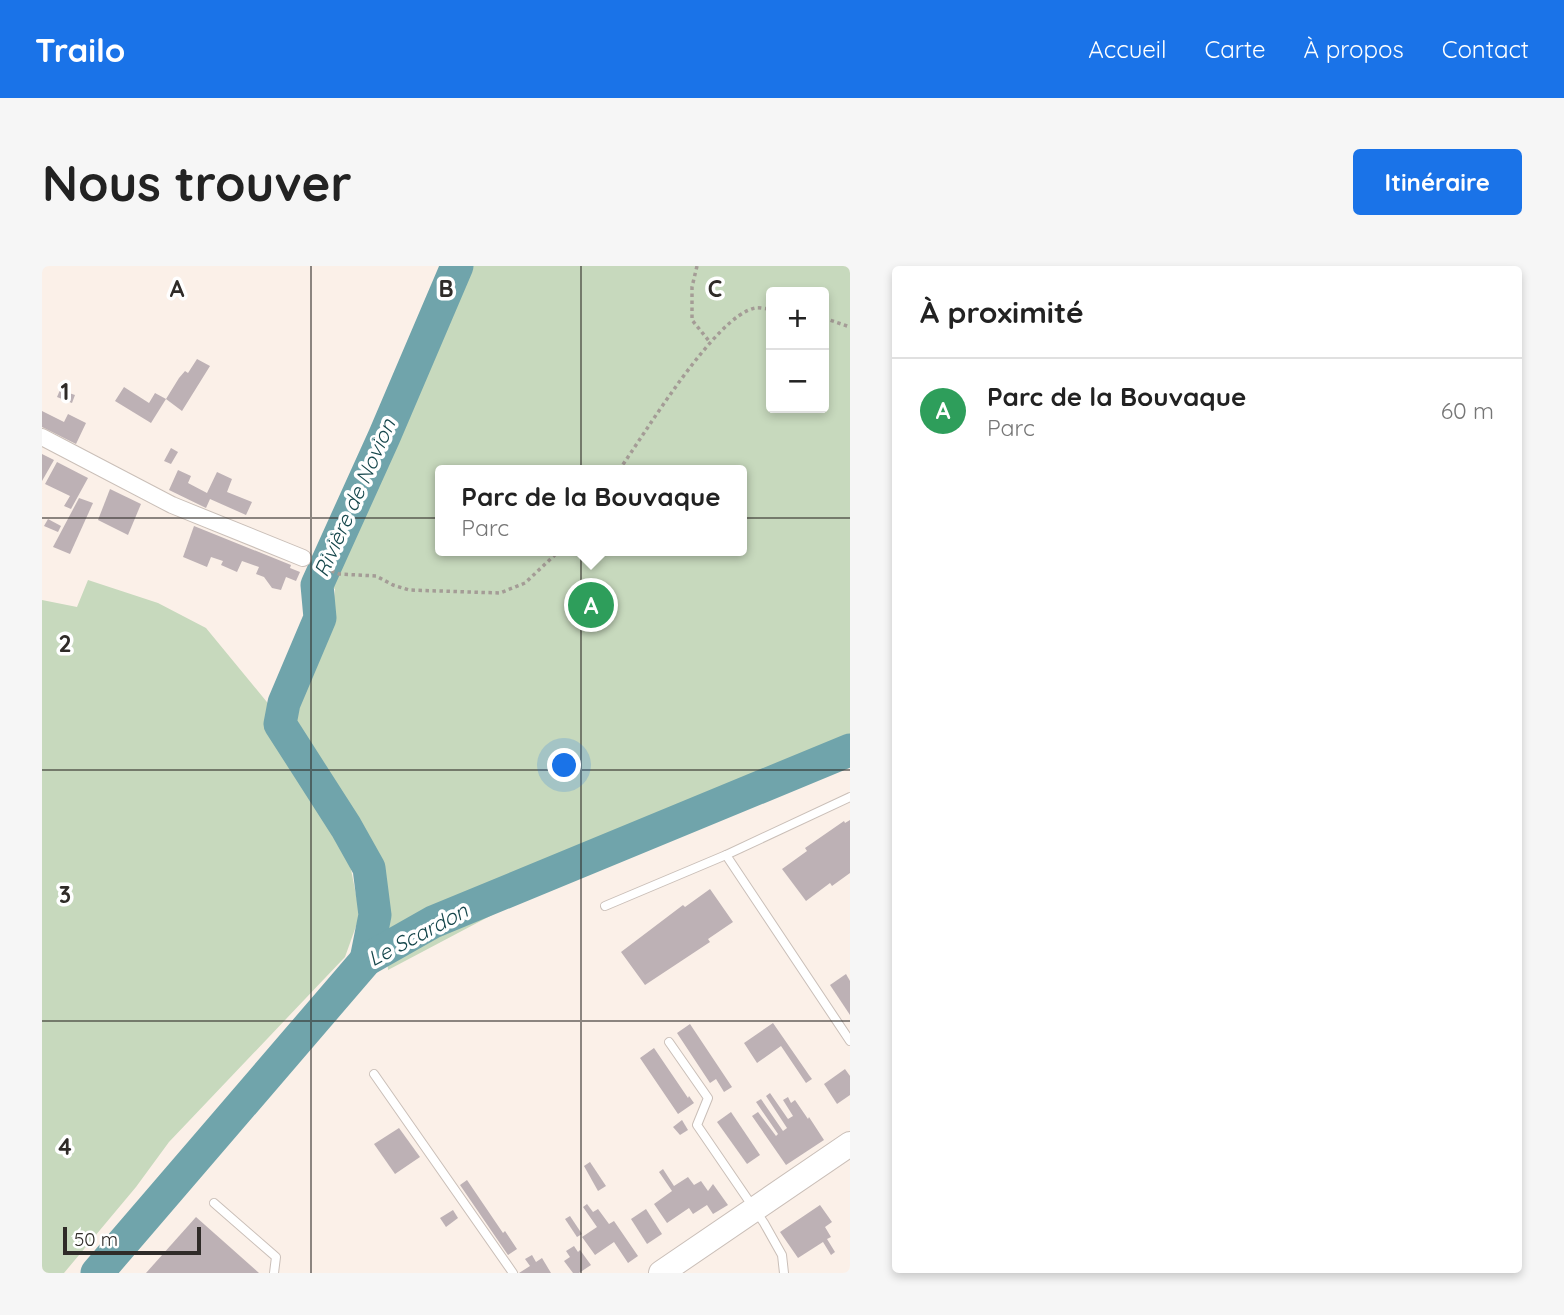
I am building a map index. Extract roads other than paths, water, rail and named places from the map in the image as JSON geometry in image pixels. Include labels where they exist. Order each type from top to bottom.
[{"type":"main road","points":[[690,1273],[850,1144]]},
{"type":"main road","points":[[661,1273],[850,1164]]},
{"type":"street","points":[[42,437],[172,505],[309,562]]},
{"type":"lane","points":[[605,906],[726,855],[850,797]]},
{"type":"lane","points":[[726,855],[850,1041]]},
{"type":"lane","points":[[669,1042],[708,1098],[697,1125],[760,1216],[782,1255],[783,1273]]},
{"type":"lane","points":[[374,1074],[513,1273]]},
{"type":"lane","points":[[214,1203],[276,1257],[274,1273]]},
{"type":"waterway","name":"Rivière de Novion","points":[[366,960],[375,915],[369,868],[280,724],[284,703],[320,618],[317,585],[457,266]]},
{"type":"waterway","name":"Le Scardon","points":[[97,1273],[366,960],[433,922],[850,750]]},
{"type":"place","name":"Parc de la Bouvaque","points":[[591,605]]}]
